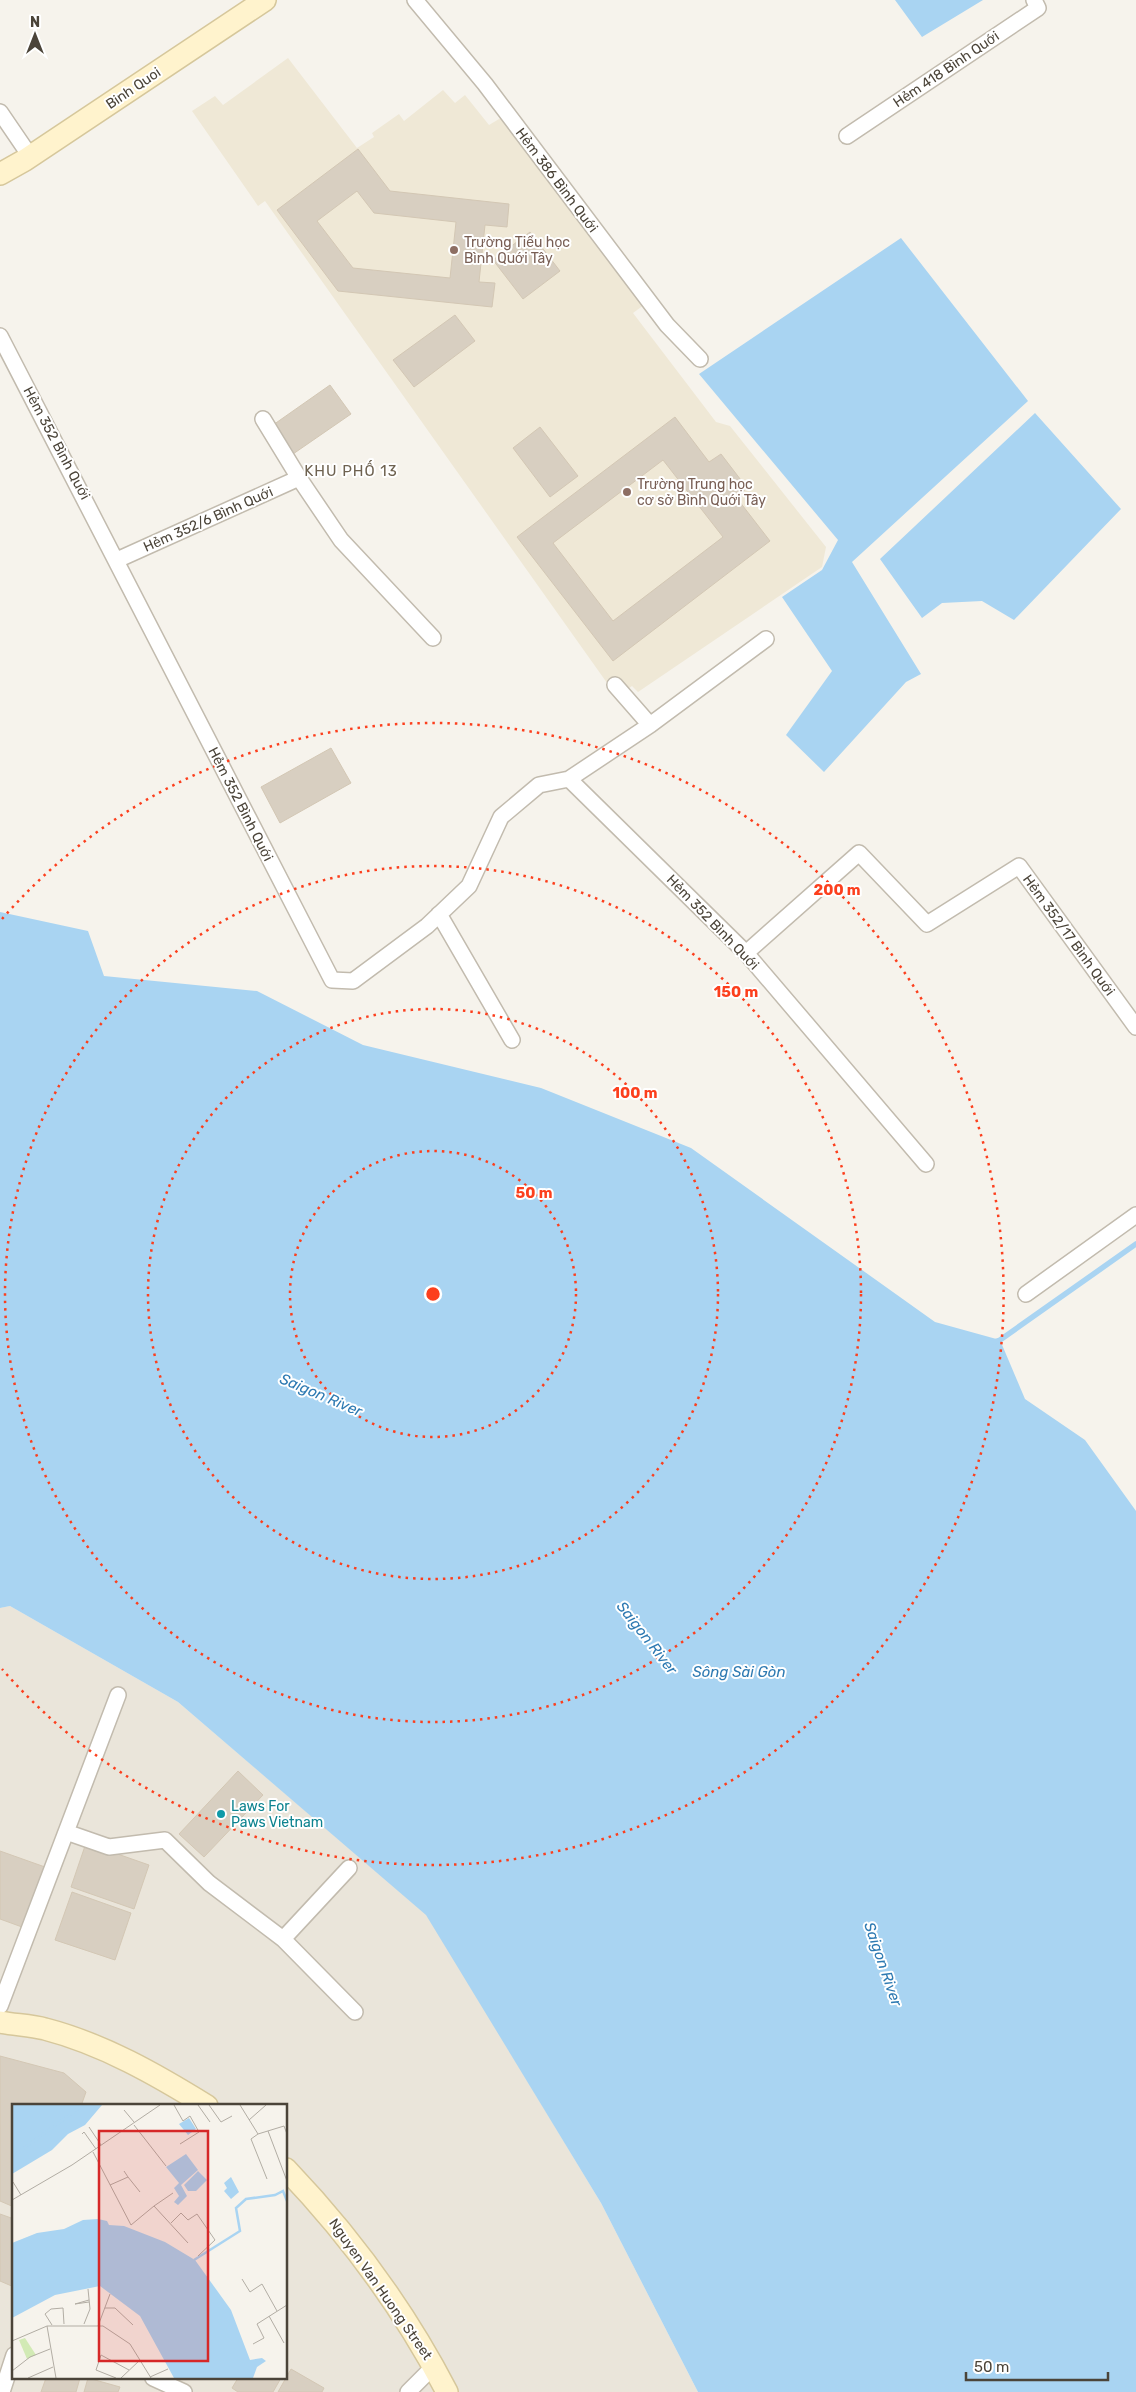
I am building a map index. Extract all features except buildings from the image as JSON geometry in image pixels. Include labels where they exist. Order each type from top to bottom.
[{"type":"main road","name":"Binh Quoi","points":[[0,174],[265,0]]},
{"type":"main road","points":[[0,2022],[45,2029],[86,2042],[164,2079],[204,2104]]},
{"type":"main road","name":"Nguyen Van Huong Street","points":[[288,2172],[328,2213],[363,2259],[413,2331],[447,2392]]},
{"type":"street","name":"Hẻm 386 Bình Quới","points":[[415,0],[485,84],[667,324],[700,359]]},
{"type":"street","name":"Hẻm 418 Bình Quới","points":[[847,136],[1041,3]]},
{"type":"street","points":[[0,112],[30,156]]},
{"type":"street","name":"Hẻm 352 Bình Quới","points":[[0,336],[332,980],[353,981],[439,914],[469,886],[501,818],[539,785],[570,779],[650,725],[766,639]]},
{"type":"street","points":[[263,419],[298,478],[341,540],[433,638]]},
{"type":"street","name":"Hẻm 352/6 Bình Quới","points":[[117,560],[298,478]]},
{"type":"street","points":[[615,686],[650,725]]},
{"type":"street","name":"Hẻm 352 Bình Quới","points":[[570,779],[746,953],[926,1164]]},
{"type":"street","name":"Hẻm 352/17 Bình Quới","points":[[746,953],[859,853],[927,924],[1019,866],[1136,1027]]},
{"type":"street","points":[[439,914],[512,1040]]},
{"type":"street","points":[[1026,1294],[1136,1215]]},
{"type":"street","points":[[0,2006],[118,1695]]},
{"type":"street","points":[[66,1832],[109,1847],[165,1840],[209,1883],[283,1939],[355,2012]]},
{"type":"street","points":[[283,1939],[349,1868]]},
{"type":"street","points":[[2,2392],[12,2361]]},
{"type":"street","points":[[408,2392],[434,2366]]},
{"type":"street","points":[[157,2380],[184,2392]]},
{"type":"shaded area","points":[[288,58],[357,148],[374,137],[372,133],[399,114],[404,121],[443,90],[455,103],[465,95],[489,125],[504,116],[648,302],[633,313],[716,422],[730,426],[826,547],[822,567],[638,692],[632,686],[617,697],[265,201],[258,206],[192,111],[215,96],[223,105]]},
{"type":"shaded area","points":[[10,1606],[178,1702],[427,1915],[601,2203],[698,2392],[0,2392],[0,1608]]},
{"type":"water","points":[[895,0],[983,0],[922,37]]},
{"type":"water","points":[[901,238],[1028,401],[852,562],[921,674],[906,682],[824,772],[786,735],[832,671],[782,597],[822,570],[838,540],[699,374]]},
{"type":"water","points":[[1035,413],[1121,509],[1014,620],[982,601],[942,603],[922,618],[880,559]]},
{"type":"water","name":"Sông Sài Gòn","points":[[0,912],[88,931],[104,976],[257,991],[363,1045],[541,1088],[691,1148],[935,1322],[1000,1340],[1025,1399],[1085,1440],[1136,1511],[1136,2392],[698,2392],[601,2203],[426,1915],[178,1702],[10,1606],[0,1608]]},
{"type":"waterway","points":[[994,1342],[1000,1340],[1136,1244]]},
{"type":"place","name":"Trường Tiểu học Bình Quới Tây","points":[[454,250]]},
{"type":"place","name":"Trường Trung học cơ sở Bình Quới Tây","points":[[627,492]]},
{"type":"place","name":"Laws For Paws Vietnam","points":[[221,1814]]},
{"type":"district","name":"KHU PHỐ 13","points":[[351,471]]},
{"type":"water label","name":"Saigon River","points":[[321,1395]]},
{"type":"water label","name":"Saigon River","points":[[647,1638]]},
{"type":"water label","name":"Saigon River","points":[[883,1964]]}]
